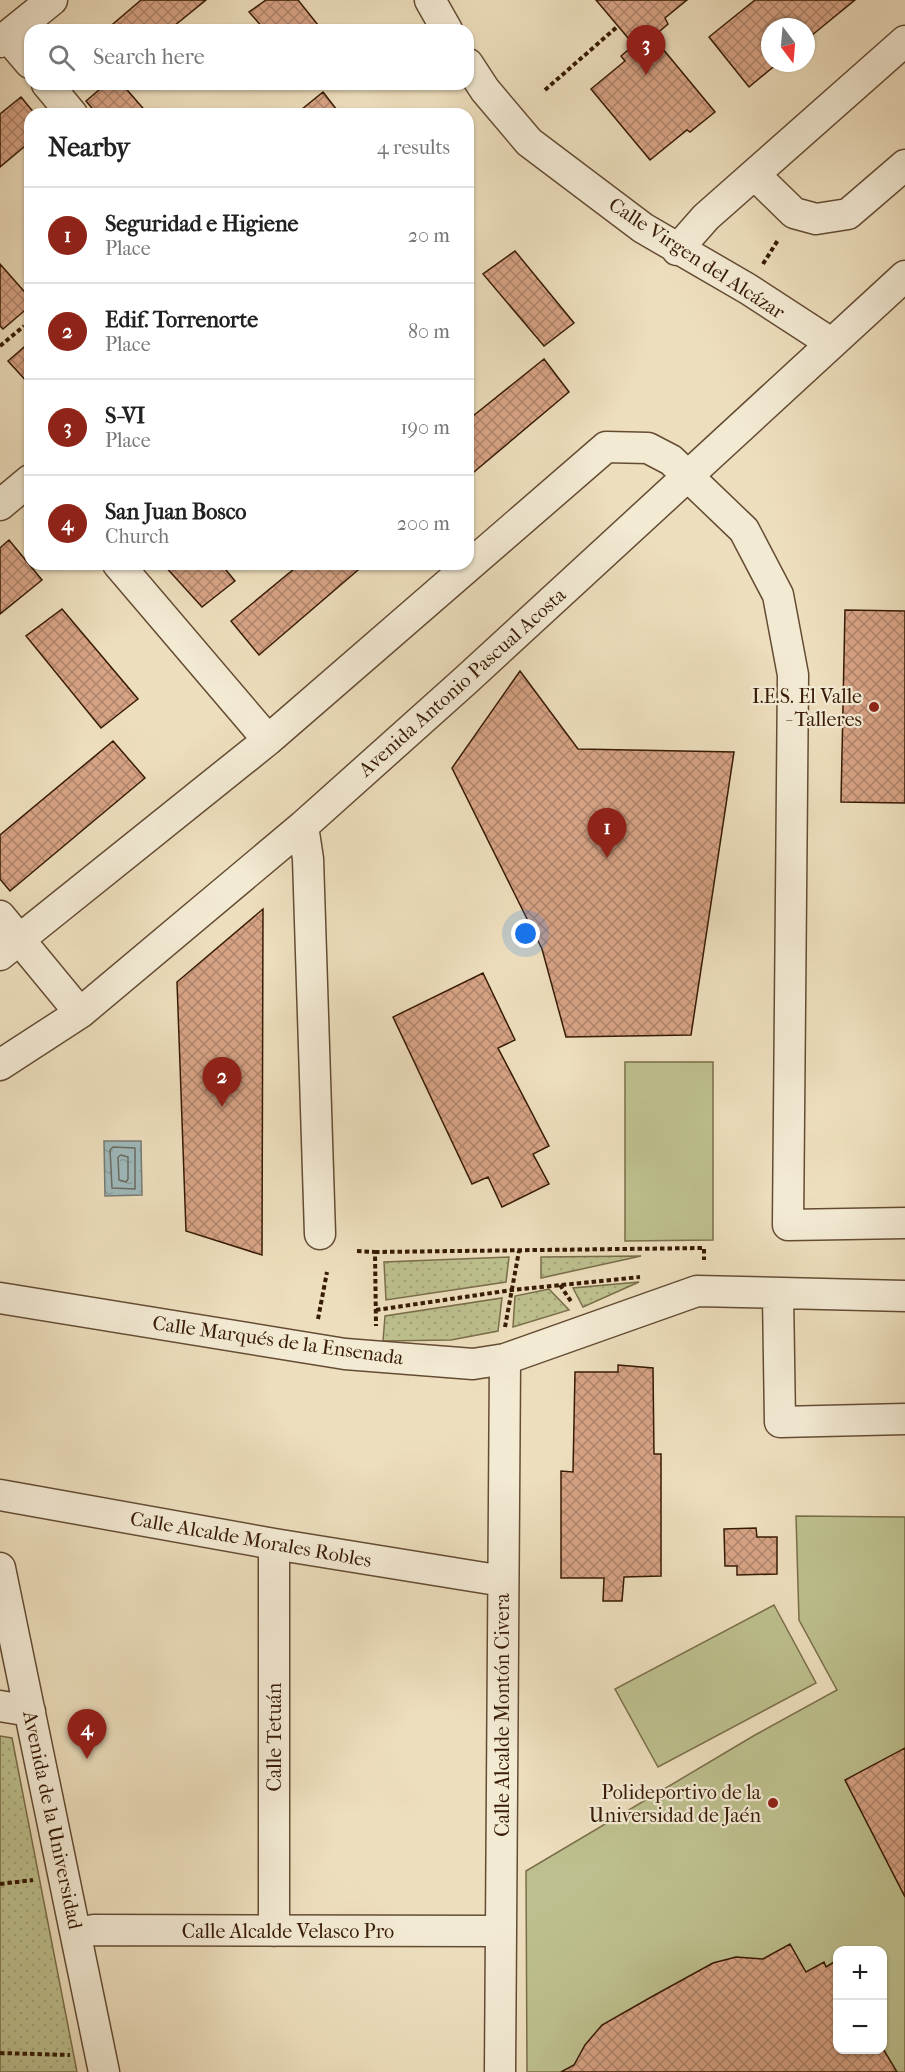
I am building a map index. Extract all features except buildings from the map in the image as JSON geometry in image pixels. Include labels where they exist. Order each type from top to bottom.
[{"type":"street","points":[[430,0],[444,24]]},
{"type":"street","points":[[24,57],[2,33],[41,9]]},
{"type":"street","points":[[678,250],[706,217],[905,41]]},
{"type":"street","name":"Calle Virgen del Alcázar","points":[[474,73],[485,90],[529,141],[643,228],[748,289],[831,343]]},
{"type":"street","points":[[52,90],[67,108]]},
{"type":"street","points":[[755,175],[794,213],[816,219],[849,214],[905,165]]},
{"type":"street","name":"Avenida Antonio Pascual Acosta","points":[[0,1065],[80,1013],[303,826],[905,276]]},
{"type":"street","points":[[474,556],[606,447],[648,448],[671,460],[744,530],[778,595],[793,675],[788,1225],[905,1223]]},
{"type":"street","points":[[0,505],[24,485]]},
{"type":"street","points":[[123,570],[268,740]]},
{"type":"street","points":[[10,947],[268,740],[457,570]]},
{"type":"street","points":[[303,826],[308,859],[320,1234]]},
{"type":"street","points":[[0,916],[10,947],[80,1013]]},
{"type":"street","name":"Calle Marqués de la Ensenada","points":[[0,1298],[345,1354],[473,1364],[504,1346],[697,1291],[778,1295],[905,1296]]},
{"type":"street","points":[[778,1295],[780,1422],[905,1419]]},
{"type":"street","name":"Calle Alcalde Montón Civera","points":[[500,2072],[504,1346]]},
{"type":"street","name":"Calle Alcalde Morales Robles","points":[[0,1495],[274,1544],[503,1581]]},
{"type":"street","name":"Calle Tetuán","points":[[274,1544],[274,1931]]},
{"type":"street","name":"Avenida de la Universidad","points":[[0,1568],[103,2064]]},
{"type":"street","points":[[0,1706],[30,1711]]},
{"type":"street","name":"Calle Alcalde Velasco Pro","points":[[76,1934],[93,1930],[501,1931]]},
{"type":"path","points":[[545,90],[618,26]]},
{"type":"path","points":[[760,269],[781,236]]},
{"type":"path","points":[[0,346],[24,326]]},
{"type":"path","points":[[357,1251],[704,1248],[705,1270]]},
{"type":"path","points":[[504,1346],[519,1251]]},
{"type":"path","points":[[375,1252],[376,1328]]},
{"type":"path","points":[[317,1327],[327,1272]]},
{"type":"path","points":[[376,1310],[512,1290],[650,1275]]},
{"type":"path","points":[[560,1285],[578,1311]]},
{"type":"path","points":[[0,2053],[103,2064]]},
{"type":"green space","points":[[625,1062],[713,1062],[713,1240],[625,1241]]},
{"type":"green space","points":[[641,1256],[541,1278],[541,1257]]},
{"type":"green space","points":[[509,1257],[506,1282],[386,1300],[384,1262]]},
{"type":"green space","points":[[639,1282],[583,1307],[573,1288]]},
{"type":"green space","points":[[549,1289],[569,1310],[513,1327],[515,1296]]},
{"type":"green space","points":[[502,1298],[498,1331],[451,1340],[383,1341],[385,1316]]},
{"type":"green space","name":"Polideportivo de la Universidad de Jaén","points":[[796,1516],[905,1517],[905,2072],[527,2072],[526,1871],[755,1735],[837,1690],[799,1620]]},
{"type":"green space","points":[[774,1605],[816,1683],[658,1767],[615,1689]]},
{"type":"green space","points":[[0,1736],[12,1738],[77,2072],[0,2072]]},
{"type":"water","points":[[104,1141],[141,1141],[142,1195],[105,1196]]},
{"type":"place","name":"S-VI","points":[[646,75]]},
{"type":"place","name":"I.E.S. El Valle - Talleres","points":[[874,707]]},
{"type":"place","name":"Seguridad e Higiene","points":[[607,858]]},
{"type":"place","name":"Edif. Torrenorte","points":[[222,1107]]},
{"type":"place","name":"San Juan Bosco","points":[[87,1759]]},
{"type":"place","name":"Polideportivo de la Universidad de Jaén","points":[[773,1803]]}]
